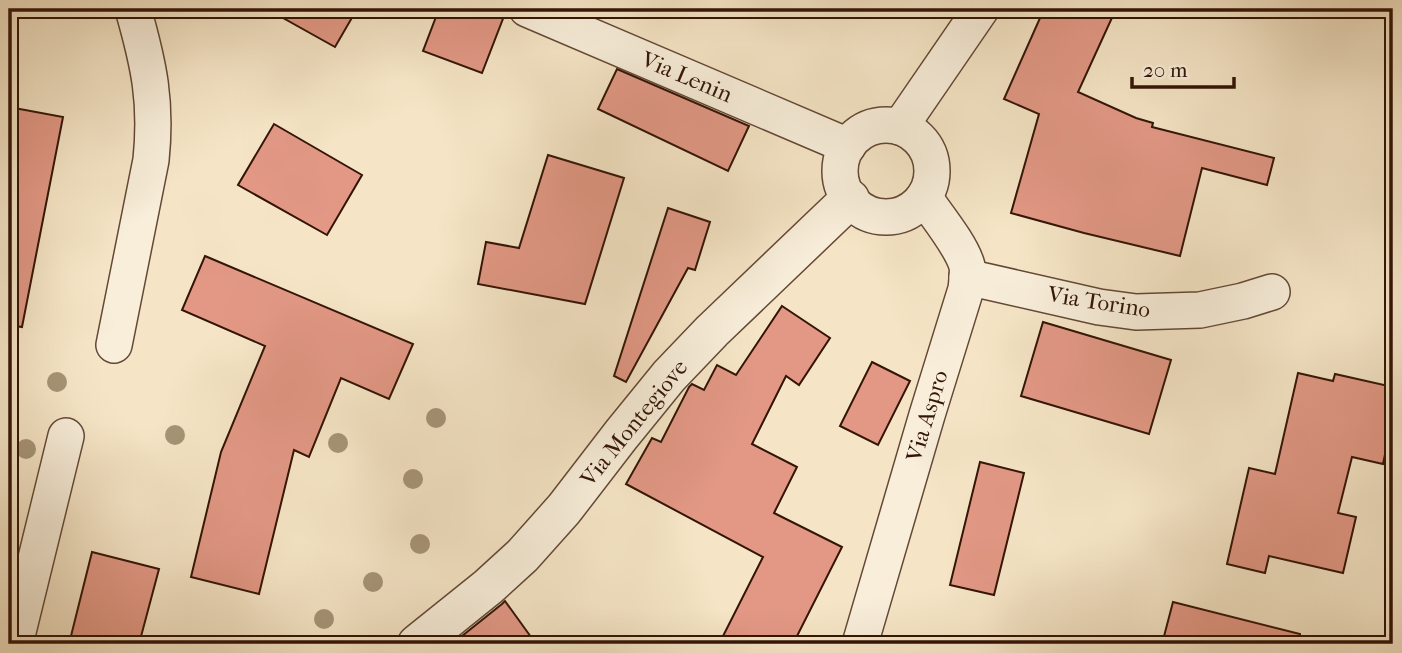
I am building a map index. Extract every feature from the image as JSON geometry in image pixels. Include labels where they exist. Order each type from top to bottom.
[{"type":"street","points":[[114,345],[151,160],[153,137],[154,106],[149,71],[133,9]]},
{"type":"street","name":"Via Lenin","points":[[527,9],[848,146]]},
{"type":"street","points":[[900,127],[981,9]]},
{"type":"street","points":[[886,125],[900,127],[913,133],[930,156],[931,184],[924,197],[908,211],[888,217],[874,215],[860,209],[843,187],[840,173],[842,158],[858,134],[886,125]]},
{"type":"street","points":[[924,197],[962,255],[967,265],[967,277]]},
{"type":"street","name":"Via Montegiove","points":[[417,644],[488,587],[537,540],[669,376],[712,331],[850,199]]},
{"type":"street","name":"Via Torino","points":[[967,277],[1099,307],[1136,312],[1200,310],[1272,292]]},
{"type":"street","name":"Via Aspro","points":[[860,644],[926,415],[966,289],[967,277]]},
{"type":"street","points":[[15,644],[66,436]]},
{"type":"building","points":[[267,9],[357,9],[335,47]]},
{"type":"building","points":[[439,9],[485,9],[504,16],[482,73],[423,51]]},
{"type":"building","points":[[1044,9],[1116,9],[1078,92],[1153,123],[1152,127],[1274,158],[1267,185],[1202,168],[1180,256],[1011,213],[1039,114],[1004,99]]},
{"type":"building","points":[[617,69],[749,126],[728,171],[598,109]]},
{"type":"building","points":[[9,107],[63,117],[22,327],[9,325]]},
{"type":"building","points":[[274,124],[362,175],[327,235],[238,185]]},
{"type":"building","points":[[548,155],[624,178],[585,304],[478,284],[486,242],[519,248]]},
{"type":"building","points":[[668,208],[710,222],[695,270],[688,268],[626,382],[614,376]]},
{"type":"building","points":[[205,256],[413,344],[389,399],[341,378],[309,457],[294,450],[259,594],[191,577],[221,452],[265,346],[182,310]]},
{"type":"building","points":[[782,306],[830,338],[799,385],[786,376],[752,444],[797,467],[774,513],[842,547],[793,644],[719,644],[763,557],[626,484],[652,438],[661,442],[689,387],[692,384],[704,390],[717,365],[736,375]]},
{"type":"building","points":[[1043,322],[1171,360],[1149,434],[1021,396]]},
{"type":"building","points":[[872,362],[910,381],[878,445],[840,426]]},
{"type":"building","points":[[1298,373],[1333,381],[1335,374],[1393,387],[1393,417],[1383,464],[1352,457],[1338,513],[1356,517],[1343,573],[1269,556],[1265,573],[1227,564],[1249,468],[1275,474]]},
{"type":"building","points":[[980,462],[1024,473],[994,595],[950,585]]},
{"type":"building","points":[[92,552],[159,569],[139,644],[69,644]]},
{"type":"building","points":[[505,601],[536,644],[452,644],[502,604]]},
{"type":"building","points":[[1173,602],[1300,634],[1299,644],[1162,644]]}]
